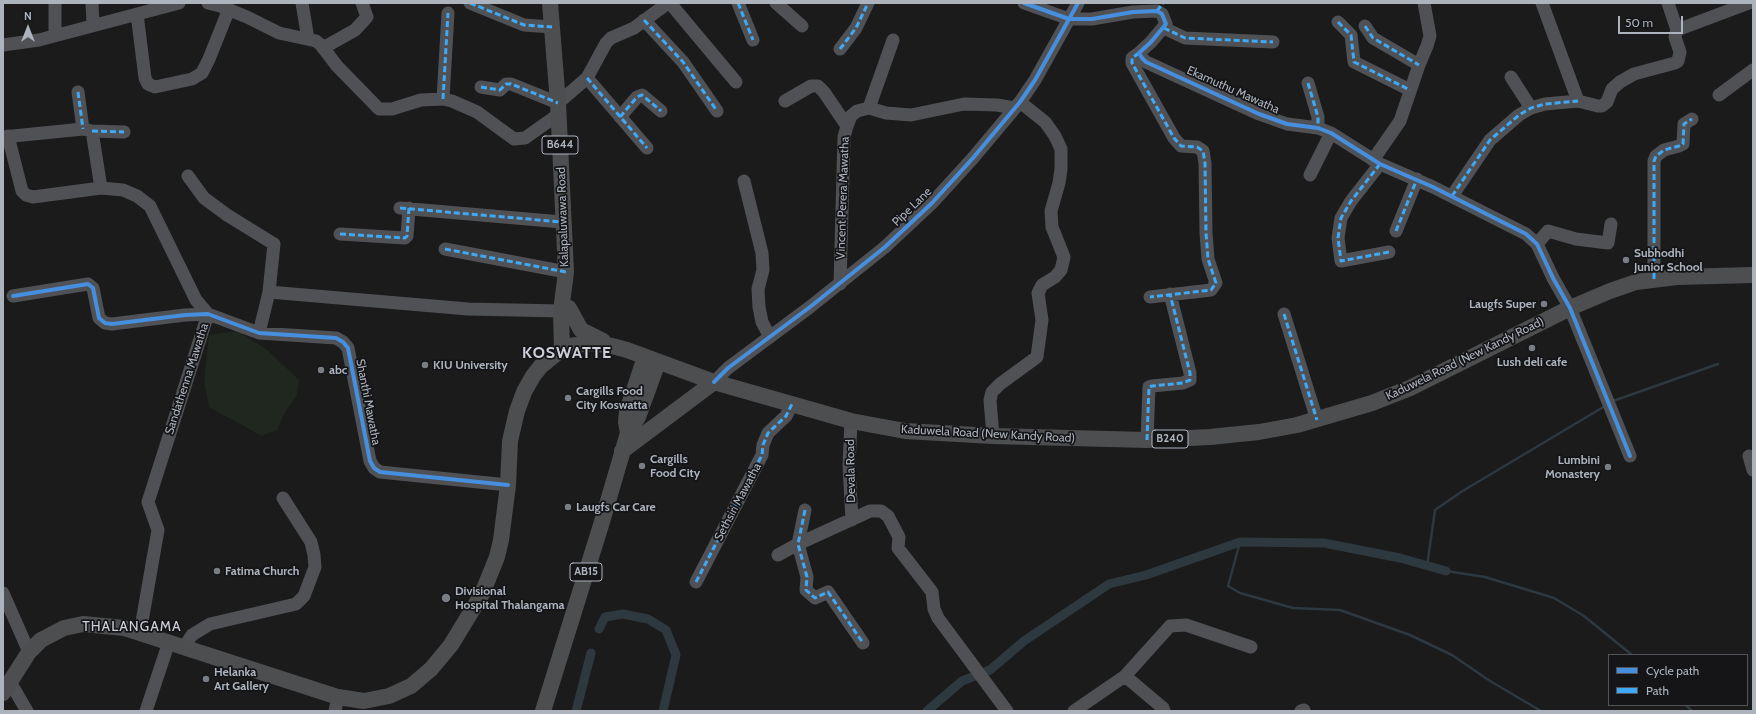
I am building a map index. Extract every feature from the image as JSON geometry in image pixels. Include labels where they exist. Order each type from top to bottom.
[{"type":"main road","name":"Kalapaluwawa Road","points":[[550,3],[559,108],[565,279],[569,299],[565,310],[566,347]]},
{"type":"main road","name":"Kaduwela Road (New Kandy Road)","points":[[566,347],[591,343],[612,346],[714,382],[852,421],[905,430],[993,436],[1147,440],[1238,435],[1297,425],[1372,403],[1410,388],[1570,308],[1636,282],[1703,275],[1753,275]]},
{"type":"main road","points":[[565,310],[580,330],[612,346]]},
{"type":"main road","points":[[7,688],[29,652],[41,640],[53,633],[73,625],[83,624],[111,625],[140,633],[337,704],[389,696],[411,686],[442,657],[473,611],[489,577],[501,540],[508,485],[512,429],[524,392],[533,376],[541,366],[566,347]]},
{"type":"main road","name":"AB15","points":[[543,711],[601,525],[622,451],[628,433],[638,417],[652,359]]},
{"type":"main road","points":[[622,451],[714,382]]},
{"type":"street","points":[[55,3],[55,34]]},
{"type":"street","points":[[92,3],[93,25]]},
{"type":"street","points":[[3,45],[38,40],[55,34],[177,3]]},
{"type":"street","points":[[208,3],[229,9],[279,33],[316,41],[337,66],[379,109],[392,109],[421,100],[443,99],[452,101],[477,112],[514,139],[525,138],[559,108],[587,78],[606,43],[611,38],[634,28],[669,3],[736,82]]},
{"type":"street","points":[[302,3],[308,39]]},
{"type":"street","points":[[323,48],[355,30],[363,22],[367,17],[362,3]]},
{"type":"street","points":[[470,3],[524,24],[552,27]]},
{"type":"street","points":[[738,3],[754,40]]},
{"type":"street","points":[[776,3],[802,26]]},
{"type":"street","points":[[840,49],[856,28],[868,3]]},
{"type":"street","points":[[1024,3],[1069,19],[1092,19],[1160,7],[1166,21],[1164,28],[1132,58],[1132,62],[1174,138],[1181,146],[1201,148],[1203,151],[1205,163],[1208,259],[1216,283],[1211,290],[1150,297]]},
{"type":"street","name":"Pipe Lane","points":[[714,382],[728,368],[840,284],[885,247],[932,203],[973,158],[1017,105],[1035,80],[1078,3]]},
{"type":"street","points":[[1389,252],[1341,261],[1338,238],[1341,218],[1377,162],[1400,121],[1430,36],[1424,3]]},
{"type":"street","points":[[1542,3],[1578,101]]},
{"type":"street","points":[[1452,196],[1490,140],[1519,115],[1531,108],[1545,104],[1578,101],[1602,106],[1607,102],[1612,89],[1620,82],[1634,74],[1675,63],[1678,60],[1680,52],[1675,37],[1677,30],[1668,3]]},
{"type":"street","points":[[1677,30],[1749,3]]},
{"type":"street","points":[[137,14],[145,78],[148,84],[155,87],[192,79],[202,73],[229,9]]},
{"type":"street","points":[[443,99],[448,13]]},
{"type":"street","points":[[644,20],[683,62],[717,111]]},
{"type":"street","points":[[1338,22],[1351,35],[1354,62],[1410,90]]},
{"type":"street","points":[[1365,26],[1373,38],[1419,65]]},
{"type":"street","points":[[1164,28],[1185,38],[1273,42]]},
{"type":"street","points":[[869,108],[893,40]]},
{"type":"street","name":"Ekamuthu Mawatha","points":[[1139,53],[1146,62],[1259,114],[1287,124],[1318,128],[1331,133],[1377,162],[1417,179],[1526,234],[1538,244],[1553,278],[1570,308],[1630,456]]},
{"type":"street","points":[[1719,95],[1753,70]]},
{"type":"street","points":[[1511,77],[1531,108]]},
{"type":"street","points":[[587,78],[647,148]]},
{"type":"street","points":[[1308,83],[1318,117],[1318,128]]},
{"type":"street","points":[[481,87],[500,90],[506,84],[511,84],[559,108]]},
{"type":"street","name":"Vincent Perera Mawatha","points":[[785,101],[811,86],[818,86],[824,92],[847,126],[844,137],[840,284]]},
{"type":"street","points":[[78,92],[101,188]]},
{"type":"street","points":[[620,117],[637,97],[642,95],[661,111]]},
{"type":"street","points":[[847,126],[851,116],[857,110],[869,108],[886,113],[911,115],[964,104],[997,104],[1017,105],[1045,122],[1055,136],[1060,149],[1061,169],[1059,183],[1051,211],[1052,226],[1064,257],[1063,266],[1056,277],[1042,285],[1038,293],[1042,320],[1037,357],[1000,384],[992,392],[990,400],[993,436]]},
{"type":"street","points":[[1654,279],[1654,161],[1656,156],[1664,150],[1683,144],[1684,124],[1692,119]]},
{"type":"street","points":[[5,137],[88,130],[124,132]]},
{"type":"street","points":[[1310,175],[1331,133]]},
{"type":"street","name":"Sandathenna Mawatha","points":[[5,137],[22,190],[26,195],[33,197],[101,188],[123,190],[137,196],[150,206],[196,300],[208,314],[148,502],[158,530],[140,633]]},
{"type":"street","points":[[188,176],[204,198],[227,215],[274,244],[269,292],[259,333]]},
{"type":"street","points":[[1396,231],[1417,179]]},
{"type":"street","points":[[744,181],[762,253],[762,270],[758,289],[759,307],[762,322],[770,337]]},
{"type":"street","points":[[340,234],[406,238],[404,208],[562,222]]},
{"type":"street","points":[[1538,244],[1548,231],[1576,239],[1608,243],[1611,224]]},
{"type":"street","points":[[445,249],[565,279]]},
{"type":"street","points":[[14,296],[88,284],[92,288],[99,318],[105,323],[112,324],[185,315],[208,314]]},
{"type":"street","points":[[269,292],[468,308],[565,310]]},
{"type":"street","points":[[1147,440],[1149,387],[1183,383],[1190,380],[1190,373],[1170,294]]},
{"type":"street","name":"Shanthi Mawatha","points":[[208,314],[259,333],[336,338],[343,342],[348,348],[370,461],[374,468],[380,472],[508,485]]},
{"type":"street","points":[[1284,314],[1317,420]]},
{"type":"street","name":"Sethsiri Mawatha","points":[[696,582],[762,456],[763,445],[768,433],[786,416],[792,404]]},
{"type":"street","name":"Devala Road","points":[[852,421],[849,466],[852,520]]},
{"type":"street","points":[[1749,456],[1753,470]]},
{"type":"street","points":[[146,711],[176,645],[210,624],[296,604],[304,596],[315,567],[314,555],[311,542],[283,498]]},
{"type":"street","points":[[805,510],[798,544],[807,578],[806,590],[815,598],[828,592],[863,643]]},
{"type":"street","points":[[778,555],[798,544],[870,511],[881,511],[888,516],[899,537],[898,548],[932,592],[936,614],[1007,711]]},
{"type":"street","points":[[3,594],[29,652]]},
{"type":"street","points":[[1074,711],[1125,676],[1170,626],[1186,624],[1251,647]]},
{"type":"street","points":[[1125,676],[1163,708],[1164,711]]},
{"type":"street","points":[[7,688],[27,711]]},
{"type":"shaded area","points":[[237,331],[266,349],[299,380],[297,395],[285,412],[277,430],[262,436],[209,407],[205,386],[205,372],[209,335]]},
{"type":"waterway","points":[[1613,401],[1718,364]]},
{"type":"waterway","points":[[1427,566],[1435,510],[1461,492],[1605,406]]},
{"type":"waterway","points":[[1240,542],[1228,586],[1240,593],[1293,608],[1340,610],[1410,635],[1452,655],[1490,681],[1541,711]]},
{"type":"waterway","points":[[927,711],[962,681],[990,670],[1024,641],[1109,584],[1146,575],[1240,542],[1324,543],[1400,558],[1446,571]]},
{"type":"waterway","points":[[1446,571],[1485,577],[1554,598],[1584,616],[1631,654]]},
{"type":"waterway","points":[[599,629],[605,617],[623,614],[648,619],[666,630],[676,655],[663,711]]},
{"type":"waterway","points":[[576,711],[591,653]]},
{"type":"waterway","points":[[1687,706],[1692,711]]},
{"type":"marked path","points":[[470,3],[524,25],[552,27]]},
{"type":"marked path","points":[[738,3],[753,40]]},
{"type":"marked path","points":[[840,49],[856,28],[868,3]]},
{"type":"marked path","points":[[1157,11],[1163,3]]},
{"type":"marked path","points":[[443,99],[448,13]]},
{"type":"marked path","points":[[644,20],[683,62],[717,111]]},
{"type":"marked path","points":[[1338,22],[1351,35],[1354,62],[1410,90]]},
{"type":"marked path","points":[[1365,26],[1373,38],[1419,65]]},
{"type":"marked path","points":[[1164,28],[1185,38],[1273,42]]},
{"type":"marked path","points":[[1139,53],[1132,58],[1132,63],[1174,138],[1181,146],[1197,147],[1203,151],[1205,163],[1208,259],[1216,283],[1211,290],[1150,297]]},
{"type":"marked path","points":[[587,78],[647,148]]},
{"type":"marked path","points":[[1308,83],[1318,117],[1318,128]]},
{"type":"marked path","points":[[481,87],[500,90],[506,84],[511,84],[558,103]]},
{"type":"marked path","points":[[78,92],[83,129]]},
{"type":"marked path","points":[[620,117],[637,97],[642,95],[661,111]]},
{"type":"marked path","points":[[1452,196],[1490,140],[1519,115],[1531,108],[1545,104],[1578,101]]},
{"type":"marked path","points":[[1654,279],[1654,161],[1656,156],[1664,150],[1683,144],[1684,124],[1692,119]]},
{"type":"marked path","points":[[92,131],[124,132]]},
{"type":"marked path","points":[[1380,164],[1351,201],[1341,218],[1338,238],[1341,261],[1389,252]]},
{"type":"marked path","points":[[1396,231],[1417,179]]},
{"type":"marked path","points":[[400,208],[562,222]]},
{"type":"marked path","points":[[340,234],[405,238],[407,236],[409,208]]},
{"type":"marked path","points":[[445,249],[566,272]]},
{"type":"marked path","points":[[1147,440],[1149,387],[1183,383],[1190,380],[1190,373],[1170,294]]},
{"type":"marked path","points":[[1284,314],[1317,420]]},
{"type":"marked path","points":[[696,582],[762,455],[763,445],[768,433],[786,416],[792,404]]},
{"type":"marked path","points":[[805,510],[798,544],[807,577],[806,590],[815,598],[828,592],[863,643]]},
{"type":"cycle path","points":[[1024,3],[1069,19],[1092,19],[1133,12],[1157,11],[1162,14],[1166,24],[1151,42],[1139,53],[1146,62],[1259,114],[1287,124],[1318,128],[1331,133],[1380,164],[1433,187],[1526,234],[1537,244],[1553,278],[1570,308],[1630,456]]},
{"type":"cycle path","points":[[714,382],[728,368],[810,307],[885,247],[932,203],[973,158],[1020,102],[1035,80],[1078,3]]},
{"type":"cycle path","points":[[13,296],[88,284],[93,288],[99,318],[105,323],[112,324],[185,315],[208,314],[259,333],[336,338],[343,342],[348,348],[370,461],[374,468],[380,472],[508,485]]},
{"type":"place","name":"Subhodhi Junior School","points":[[1626,260]]},
{"type":"place","name":"Laugfs Super","points":[[1544,304]]},
{"type":"place","name":"Lush deli cafe","points":[[1532,348]]},
{"type":"place","name":"KIU University","points":[[425,365]]},
{"type":"place","name":"abc","points":[[321,370]]},
{"type":"place","name":"Cargills Food City Koswatta","points":[[568,398]]},
{"type":"place","name":"Cargills Food City","points":[[642,466]]},
{"type":"place","name":"Lumbini Monastery","points":[[1608,467]]},
{"type":"place","name":"Laugfs Car Care","points":[[568,507]]},
{"type":"place","name":"Fatima Church","points":[[217,571]]},
{"type":"place","name":"Divisional Hospital Thalangama","points":[[446,598]]},
{"type":"place","name":"Helanka Art Gallery","points":[[206,679]]},
{"type":"district","name":"KOSWATTE","points":[[567,353]]},
{"type":"district","name":"THALANGAMA","points":[[132,627]]}]
